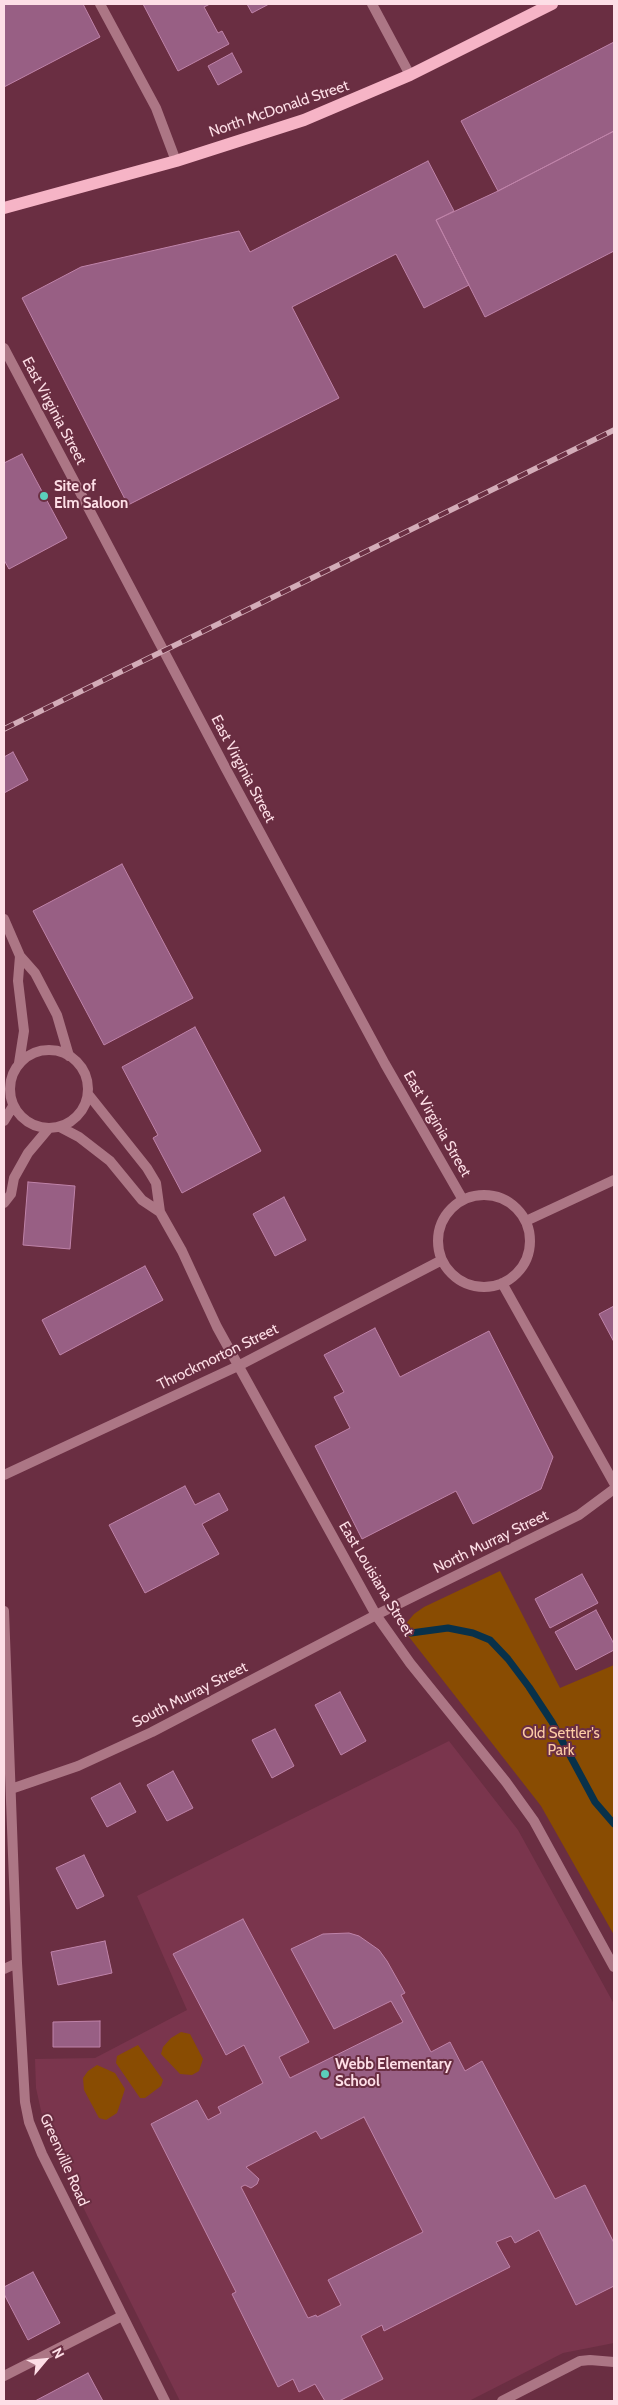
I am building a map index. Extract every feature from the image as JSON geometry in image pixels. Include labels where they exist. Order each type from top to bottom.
[{"type":"main road","name":"North McDonald Street","points":[[4,208],[176,161],[304,120],[410,75],[552,4]]},
{"type":"street","points":[[100,4],[156,108],[176,161]]},
{"type":"street","points":[[372,4],[410,75]]},
{"type":"street","name":"East Virginia Street","points":[[4,348],[249,812],[385,1064],[463,1200]]},
{"type":"street","points":[[4,919],[20,956],[36,973],[53,1006],[69,1056]]},
{"type":"street","points":[[19,1064],[27,1056],[37,1051],[59,1051],[69,1056],[84,1072],[88,1083],[85,1105],[79,1114],[60,1127],[49,1128],[28,1122],[13,1106],[10,1084],[19,1064],[24,1031],[18,981],[20,956]]},
{"type":"street","name":"East Louisiana Street","points":[[88,1094],[147,1168],[156,1184],[160,1212],[182,1251],[238,1366],[376,1615],[410,1663],[506,1782],[534,1821],[614,1967]]},
{"type":"street","points":[[4,1121],[13,1106]]},
{"type":"street","name":"East Louisiana Street","points":[[60,1127],[79,1137],[110,1161],[142,1200],[160,1212]]},
{"type":"street","points":[[4,1202],[11,1194],[14,1178],[28,1153],[49,1128]]},
{"type":"street","points":[[526,1222],[614,1180]]},
{"type":"street","points":[[482,1194],[497,1196],[511,1202],[522,1213],[526,1222],[531,1242],[528,1257],[520,1270],[508,1281],[478,1287],[464,1282],[451,1273],[442,1260],[438,1245],[439,1230],[445,1216],[454,1205],[463,1200],[482,1194]]},
{"type":"street","name":"Throckmorton Street","points":[[4,1475],[238,1366],[442,1260]]},
{"type":"street","points":[[502,1283],[614,1483]]},
{"type":"street","name":"North Murray Street","points":[[376,1615],[579,1515],[614,1488]]},
{"type":"street","name":"Greenville Road","points":[[4,1611],[17,1963],[25,2102],[29,2122],[42,2154],[165,2401]]},
{"type":"street","name":"South Murray Street","points":[[11,1789],[78,1766],[122,1746],[376,1615]]},
{"type":"street","points":[[4,1969],[17,1963]]},
{"type":"street","points":[[4,2376],[122,2316]]},
{"type":"street","points":[[502,2401],[580,2361],[614,2362]]},
{"type":"shaded area","name":"Webb Elementary School","points":[[449,1741],[518,1830],[614,2004],[614,2343],[563,2353],[469,2401],[180,2401],[46,2133],[36,2088],[35,2059],[95,2058],[187,2010],[137,1896]]},
{"type":"green space","name":"Old Settler's Park","points":[[500,1571],[560,1688],[614,1665],[614,1935],[541,1806],[406,1633],[404,1626],[414,1614],[424,1607]]},
{"type":"green space","points":[[181,2032],[190,2034],[203,2059],[199,2071],[192,2075],[180,2074],[161,2054],[163,2047],[171,2038]]},
{"type":"green space","points":[[138,2045],[163,2080],[161,2086],[145,2098],[140,2098],[116,2063],[117,2056]]},
{"type":"green space","points":[[97,2065],[115,2073],[125,2089],[117,2113],[106,2120],[99,2118],[84,2090],[83,2078],[88,2071]]},
{"type":"building","points":[[4,4],[83,4],[100,37],[4,87]]},
{"type":"building","points":[[143,4],[210,4],[204,7],[218,33],[222,31],[229,44],[178,71]]},
{"type":"building","points":[[247,4],[269,4],[252,13]]},
{"type":"building","points":[[614,42],[614,131],[498,191],[461,121]]},
{"type":"building","points":[[232,53],[242,72],[218,85],[208,66]]},
{"type":"building","points":[[614,131],[614,251],[485,317],[436,220],[498,191]]},
{"type":"building","points":[[428,161],[454,211],[436,220],[469,285],[424,308],[396,254],[292,307],[339,398],[128,505],[22,298],[81,267],[239,231],[250,252]]},
{"type":"building","points":[[22,454],[67,538],[9,569],[4,560],[4,463]]},
{"type":"building","points":[[13,752],[28,780],[4,793],[4,757]]},
{"type":"building","points":[[122,864],[193,998],[104,1045],[33,911]]},
{"type":"building","points":[[195,1027],[261,1151],[182,1193],[153,1138],[158,1135],[122,1067]]},
{"type":"building","points":[[28,1182],[75,1186],[70,1249],[23,1245]]},
{"type":"building","points":[[284,1197],[306,1240],[275,1256],[253,1214]]},
{"type":"building","points":[[145,1266],[163,1300],[60,1355],[42,1320]]},
{"type":"building","points":[[614,1306],[614,1342],[599,1314]]},
{"type":"building","points":[[375,1328],[400,1377],[489,1331],[553,1457],[541,1489],[473,1524],[456,1491],[362,1539],[315,1446],[350,1428],[334,1397],[344,1392],[324,1355]]},
{"type":"building","points":[[185,1486],[195,1505],[219,1493],[228,1510],[202,1524],[219,1554],[145,1593],[109,1525]]},
{"type":"building","points":[[582,1574],[598,1603],[550,1628],[535,1599]]},
{"type":"building","points":[[596,1610],[614,1644],[614,1650],[576,1670],[555,1632]]},
{"type":"building","points":[[340,1692],[366,1741],[341,1755],[315,1705]]},
{"type":"building","points":[[275,1729],[294,1766],[272,1778],[252,1740]]},
{"type":"building","points":[[173,1771],[193,1808],[167,1821],[147,1785]]},
{"type":"building","points":[[120,1783],[136,1812],[107,1827],[91,1798]]},
{"type":"building","points":[[84,1855],[104,1896],[77,1909],[56,1868]]},
{"type":"building","points":[[243,1919],[309,2042],[279,2057],[290,2078],[403,2022],[391,2001],[334,2029],[291,1949],[323,1934],[349,1933],[359,1936],[379,1950],[405,1993],[401,1995],[431,2052],[450,2042],[465,2071],[482,2061],[555,2199],[585,2185],[614,2243],[614,2286],[576,2305],[539,2230],[515,2243],[511,2236],[496,2242],[510,2267],[384,2331],[382,2325],[361,2336],[383,2379],[339,2401],[325,2401],[315,2384],[299,2392],[293,2379],[278,2387],[232,2294],[236,2292],[151,2124],[197,2100],[208,2120],[221,2113],[218,2107],[263,2083],[244,2045],[226,2055],[173,1954]],"holes":[[[364,2117],[423,2232],[328,2280],[341,2305],[317,2317],[316,2315],[308,2318],[241,2187],[245,2185],[251,2188],[257,2184],[259,2179],[246,2167],[316,2131],[321,2139]]]},
{"type":"building","points":[[105,1941],[112,1973],[58,1985],[51,1952]]},
{"type":"building","points":[[100,2021],[100,2047],[53,2047],[53,2022]]},
{"type":"building","points":[[33,2272],[60,2323],[28,2340],[4,2294],[4,2287]]},
{"type":"building","points":[[88,2373],[103,2401],[35,2401]]},
{"type":"waterway","points":[[411,1633],[448,1628],[473,1633],[490,1640],[508,1659],[529,1687],[552,1722],[595,1802],[614,1824]]},
{"type":"railway","points":[[4,729],[614,430]]},
{"type":"place","name":"Site of Elm Saloon","points":[[44,496]]},
{"type":"place","name":"Webb Elementary School","points":[[325,2074]]}]
